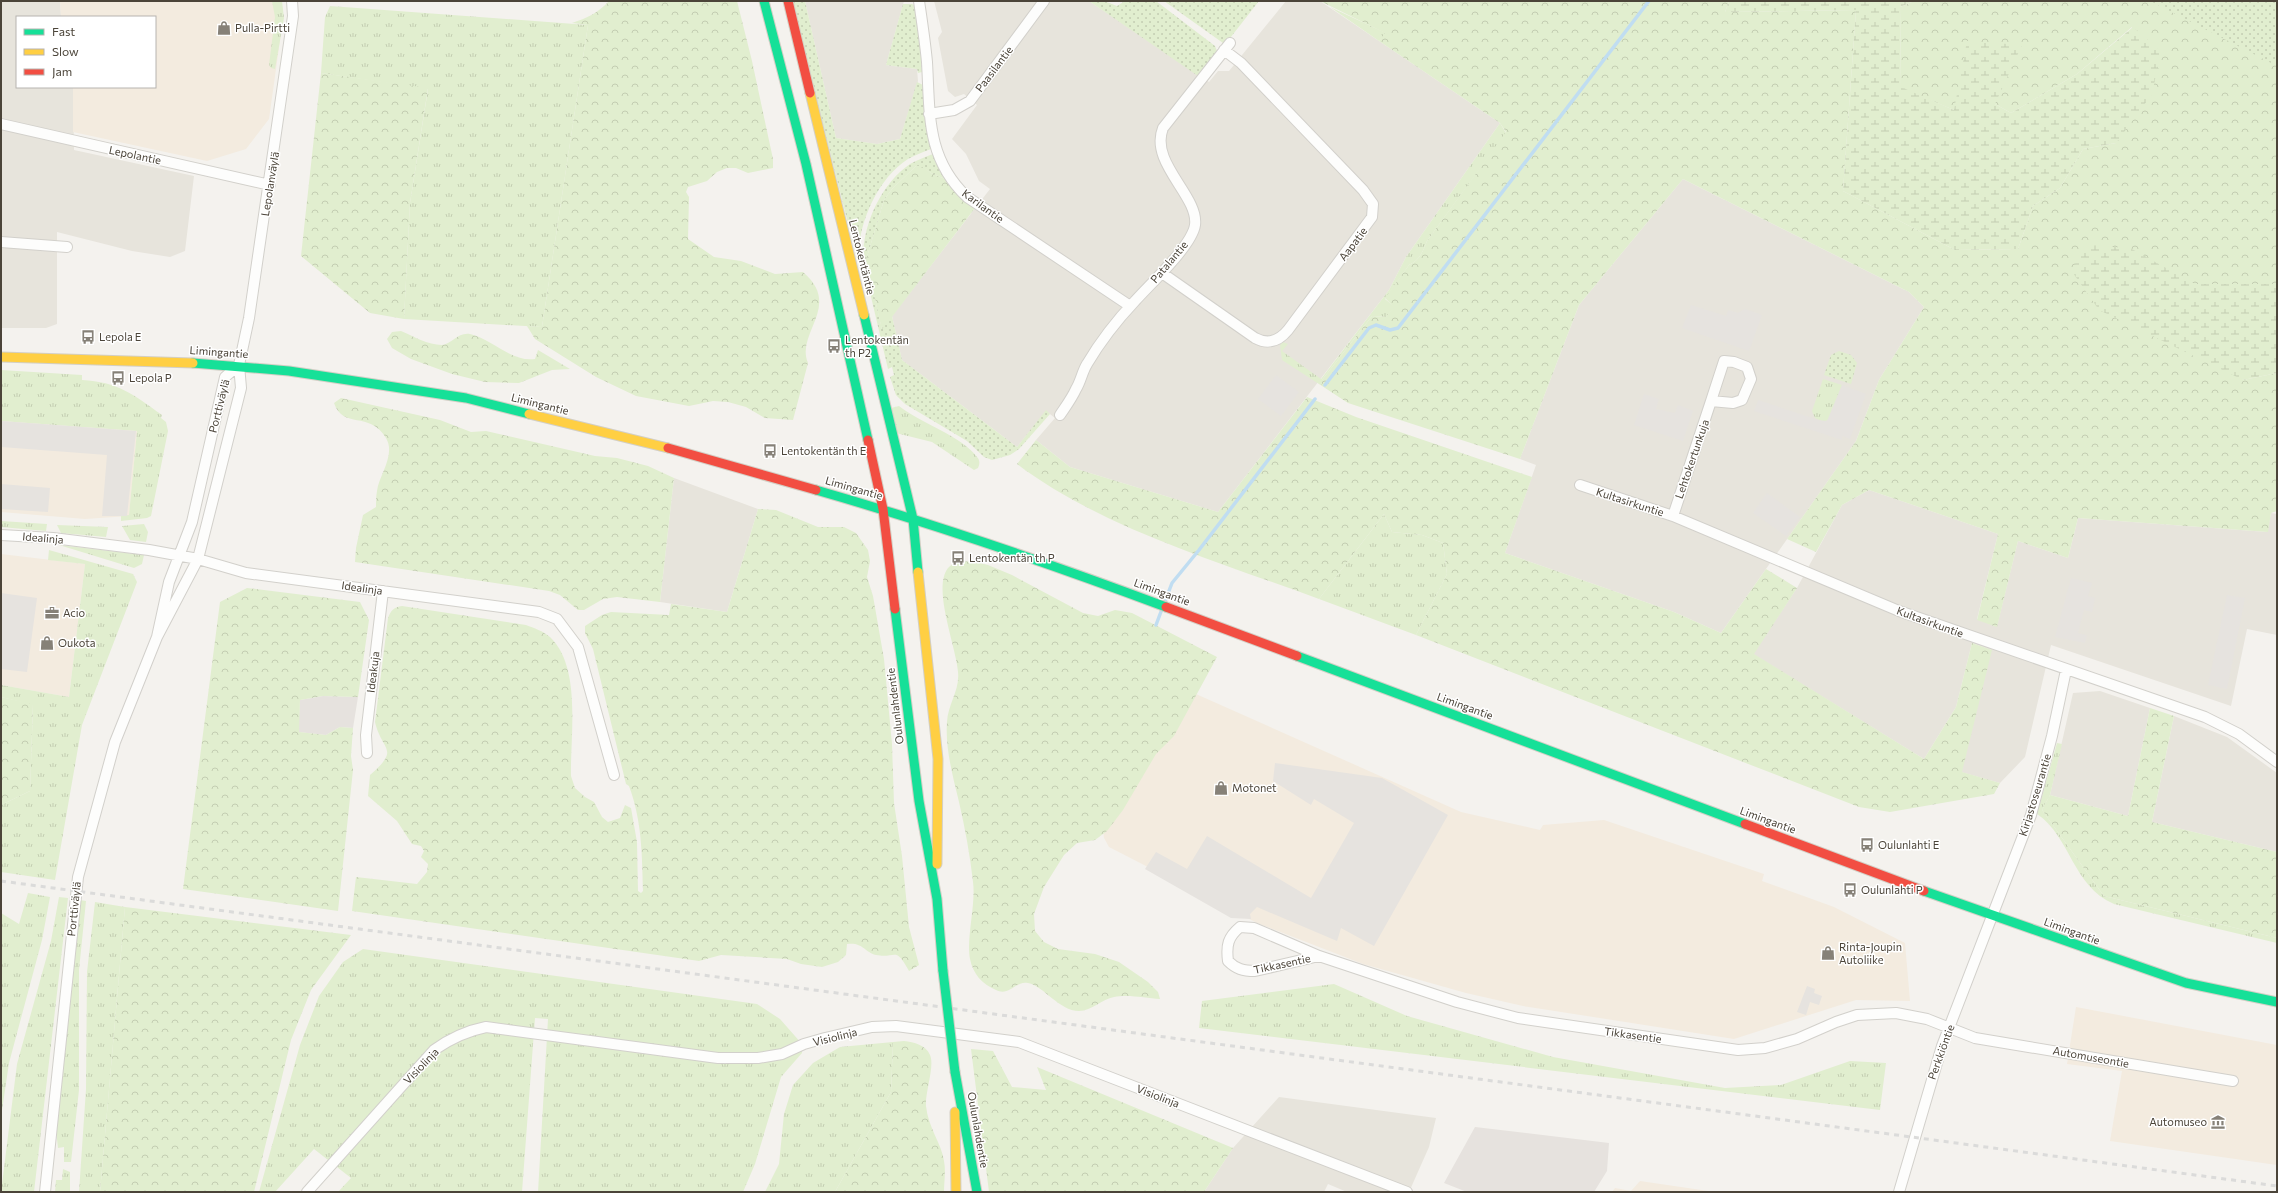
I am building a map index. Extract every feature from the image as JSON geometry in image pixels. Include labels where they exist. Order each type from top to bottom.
[{"type":"main road","points":[[764,1],[806,164],[884,509]]},
{"type":"main road","name":"Lentokentäntie","points":[[788,1],[913,519]]},
{"type":"main road","name":"Limingantie","points":[[1,357],[239,365],[466,398],[670,448],[884,509],[1067,570],[1194,616],[1992,916],[2186,983],[2277,1002]]},
{"type":"main road","name":"Oulunlahdentie","points":[[884,509],[919,801],[937,899]]},
{"type":"main road","name":"Oulunlahdentie","points":[[913,519],[938,759],[937,899],[943,971],[955,1072],[977,1192]]},
{"type":"main road","name":"Oulunlahdentie","points":[[955,1072],[956,1192]]},
{"type":"street","name":"Lepolanväylä","points":[[239,365],[249,318],[270,186],[293,16],[292,1]]},
{"type":"street","name":"Karilantie","points":[[919,1],[925,38],[929,114],[933,142],[940,159],[953,182],[967,197],[1130,306]]},
{"type":"street","name":"Paasilantie","points":[[929,114],[954,110],[970,101],[1044,1]]},
{"type":"street","name":"Aapatie","points":[[1162,273],[1255,338],[1264,342],[1271,342],[1283,335],[1288,330],[1372,216],[1373,204],[1363,190],[1241,63],[1227,46]]},
{"type":"street","name":"Patalantie","points":[[1060,415],[1076,390],[1091,358],[1130,306],[1162,273],[1182,248],[1195,225],[1193,211],[1160,148],[1160,134],[1163,128],[1227,46]]},
{"type":"street","name":"Lepolantie","points":[[1,124],[270,186]]},
{"type":"street","points":[[1,242],[67,247]]},
{"type":"street","name":"Lehtokertunkuja","points":[[1673,516],[1724,361],[1734,362],[1747,367],[1751,380],[1742,400],[1733,403],[1711,401]]},
{"type":"street","name":"Porttiväylä","points":[[157,637],[169,582],[192,522],[224,376],[239,365]]},
{"type":"street","name":"Porttiväylä","points":[[45,1192],[78,877],[115,742],[157,637],[198,559],[241,388],[239,365]]},
{"type":"street","name":"Kultasirkuntie","points":[[1580,485],[1673,516],[1899,611],[2218,722],[2248,739],[2277,762]]},
{"type":"street","name":"Idealinja","points":[[1,535],[53,538],[180,556],[198,559],[246,573],[539,612],[557,619],[578,646],[614,775]]},
{"type":"street","name":"Ideakuja","points":[[367,754],[366,736],[383,591]]},
{"type":"street","name":"Kirjastoseurantie","points":[[1992,916],[2030,815],[2052,736],[2066,670]]},
{"type":"street","name":"Perkkiöntie","points":[[1899,1192],[1930,1083],[1949,1028],[1992,916]]},
{"type":"street","name":"Tikkasentie","points":[[1319,956],[1255,971],[1244,971],[1235,968],[1228,961],[1226,947],[1231,935],[1240,927],[1254,928],[1319,956],[1457,1002],[1518,1018],[1722,1049],[1765,1048],[1797,1039],[1836,1022],[1870,1013],[1908,1015],[1949,1028]]},
{"type":"street","name":"Visiolinja","points":[[307,1192],[434,1050],[451,1038],[471,1030],[486,1027],[718,1058],[758,1058],[782,1054],[804,1044],[872,1028],[896,1026],[1019,1042],[1407,1192]]},
{"type":"street","name":"Automuseontie","points":[[1949,1028],[1975,1038],[2233,1081]]},
{"type":"shaded area","points":[[1,1],[60,1],[61,16],[16,16],[16,88],[73,88],[74,150],[194,176],[185,251],[170,257],[132,251],[57,232],[57,324],[46,328],[1,328]]},
{"type":"shaded area","points":[[60,1],[281,1],[283,19],[269,119],[246,149],[207,161],[73,132],[73,88],[156,88],[156,16],[61,16]]},
{"type":"shaded area","points":[[805,1],[904,1],[886,65],[917,69],[918,81],[900,139],[877,144],[836,138]]},
{"type":"shaded area","points":[[934,1],[1089,1],[1209,82],[1218,71],[1229,71],[1286,1],[1320,1],[1500,123],[1406,257],[1389,290],[1218,512],[1070,467],[1036,440],[1055,418],[1046,411],[1017,447],[902,360],[892,316],[990,189],[979,181],[966,154],[952,139],[977,105],[964,94],[955,97],[948,91],[938,38],[942,32]]},
{"type":"shaded area","points":[[1683,179],[1909,292],[1924,307],[1879,380],[1856,441],[1721,633],[1674,612],[1505,553],[1536,465],[1520,459],[1579,305]]},
{"type":"shaded area","points":[[1691,305],[1726,316],[1728,310],[1738,313],[1745,309],[1762,315],[1749,351],[1682,328]]},
{"type":"shaded area","points":[[1276,375],[1299,392],[1281,416],[1258,399]]},
{"type":"shaded area","points":[[1842,385],[1866,394],[1850,439],[1842,436],[1842,440],[1754,411],[1758,400],[1818,420],[1827,421]]},
{"type":"shaded area","points":[[1644,394],[1659,399],[1656,409],[1675,413],[1678,405],[1693,411],[1683,441],[1634,425]]},
{"type":"shaded area","points":[[1,421],[137,431],[129,516],[85,519],[1,512]]},
{"type":"shaded area","points":[[1,421],[136,431],[127,516],[102,516],[107,455],[1,447]]},
{"type":"shaded area","points":[[674,478],[758,509],[727,612],[660,602]]},
{"type":"shaded area","points":[[1,484],[50,488],[48,512],[1,509]]},
{"type":"shaded area","points":[[1869,490],[1998,534],[1977,619],[1997,626],[2018,541],[2068,558],[2078,518],[2267,532],[2271,513],[2277,514],[2277,635],[2247,629],[2231,706],[2051,645],[2025,757],[2000,783],[1961,772],[1991,650],[1972,643],[1956,707],[1924,759],[1753,654],[1797,588],[1842,505]]},
{"type":"shaded area","points":[[1767,493],[1800,517],[1786,536],[1753,513]]},
{"type":"shaded area","points":[[1,554],[85,564],[69,697],[1,685]]},
{"type":"shaded area","points":[[2071,578],[2092,583],[2088,596],[2095,598],[2092,612],[2084,610],[2078,633],[2087,635],[2085,643],[2055,637]]},
{"type":"shaded area","points":[[1,593],[37,598],[27,672],[1,669]]},
{"type":"shaded area","points":[[2227,595],[2245,598],[2227,689],[2208,685]]},
{"type":"shaded area","points":[[1187,690],[1461,812],[1540,830],[1543,825],[1604,820],[1764,874],[1762,881],[1834,907],[1905,943],[1910,1001],[1856,1000],[1734,1039],[1523,1006],[1466,993],[1363,964],[1257,923],[1109,847],[1104,838],[1102,824]]},
{"type":"shaded area","points":[[2100,691],[2150,708],[2128,816],[2050,795],[2073,693]]},
{"type":"shaded area","points":[[323,696],[358,697],[353,728],[340,727],[326,735],[298,732],[300,700]]},
{"type":"shaded area","points":[[2174,716],[2227,737],[2277,773],[2277,852],[2152,822]]},
{"type":"shaded area","points":[[1275,763],[1382,778],[1448,815],[1374,946],[1341,928],[1337,941],[1257,907],[1250,914],[1251,919],[1231,918],[1145,869],[1156,852],[1187,869],[1207,836],[1311,898],[1354,823],[1314,799],[1311,805],[1273,781]]},
{"type":"shaded area","points":[[1807,986],[1815,989],[1814,993],[1822,996],[1819,1005],[1810,1002],[1806,1015],[1797,1012]]},
{"type":"shaded area","points":[[2076,1007],[2277,1045],[2277,1165],[2110,1141],[2122,1071],[2067,1064]]},
{"type":"shaded area","points":[[1279,1097],[1436,1118],[1429,1147],[1409,1192],[1347,1192],[1328,1184],[1324,1192],[1204,1192],[1233,1148]]},
{"type":"shaded area","points":[[1475,1127],[1609,1143],[1607,1171],[1594,1192],[1467,1192],[1444,1183]]},
{"type":"shaded area","points":[[1640,1181],[1715,1192],[1612,1192],[1615,1188],[1631,1191]]},
{"type":"green space","points":[[272,1],[282,1],[284,18],[275,69],[271,68],[269,65],[275,17]]},
{"type":"green space","points":[[609,1],[737,1],[752,61],[773,159],[773,168],[748,173],[736,168],[727,168],[717,172],[707,181],[688,187],[686,192],[689,197],[688,239],[714,257],[741,261],[775,274],[803,272],[814,284],[819,296],[819,308],[807,341],[806,352],[808,363],[793,420],[765,418],[746,407],[728,402],[713,401],[689,406],[636,396],[596,377],[535,339],[527,326],[542,327],[588,25],[572,23],[592,15]]},
{"type":"green space","points":[[792,1],[805,1],[836,138],[877,144],[900,139],[917,82],[923,85],[924,115],[931,149],[908,159],[896,168],[876,194],[863,224],[860,240],[860,271]]},
{"type":"green space","points":[[1089,1],[1104,1],[1117,6],[1125,1],[1156,1],[1215,46],[1217,51],[1198,76]]},
{"type":"green space","points":[[1164,1],[1259,1],[1227,42],[1223,43]]},
{"type":"green space","points":[[1320,1],[1729,1],[1725,12],[1856,10],[1843,191],[1955,250],[2018,249],[2033,206],[2060,188],[2083,149],[2116,143],[2132,27],[2077,74],[2011,113],[1995,104],[1954,110],[1901,88],[1900,7],[1914,1],[2277,1],[2277,284],[2195,285],[2129,248],[2243,380],[2277,373],[2277,511],[2271,513],[2268,532],[2078,518],[2068,558],[2018,541],[1997,627],[1977,620],[1998,534],[1869,490],[1842,505],[1816,552],[1787,539],[1856,441],[1879,380],[1924,307],[1909,292],[1683,179],[1579,305],[1520,459],[1348,403],[1322,386],[1322,380],[1372,316],[1386,317],[1394,307],[1385,298],[1409,265],[1418,258],[1427,241],[1506,132],[1500,123],[1379,41],[1385,33]]},
{"type":"green space","points":[[1729,1],[1914,1],[1900,7],[1901,87],[1954,110],[1967,41],[2022,45],[1995,104],[2011,113],[2077,74],[2133,27],[2161,51],[2152,94],[2116,143],[2083,149],[2060,188],[2033,206],[2018,249],[1955,250],[1843,191],[1856,10],[1725,12]]},
{"type":"green space","points":[[2150,1],[2277,1],[2277,66]]},
{"type":"green space","points":[[903,4],[912,4],[915,6],[919,30],[922,72],[918,73],[917,69],[886,65]]},
{"type":"green space","points":[[330,6],[588,25],[542,327],[404,319],[410,203],[428,89],[321,73],[325,17]]},
{"type":"green space","points":[[1330,7],[1386,33],[1379,41]]},
{"type":"green space","points":[[321,73],[428,88],[410,203],[404,319],[370,313],[301,256]]},
{"type":"green space","points":[[1500,123],[1506,133],[1427,241],[1418,258],[1409,265],[1385,299],[1395,307],[1386,317],[1372,316],[1322,380],[1322,386],[1282,360],[1280,345],[1283,342],[1288,344],[1282,351],[1321,379],[1389,290],[1406,257]]},
{"type":"green space","points":[[933,154],[945,179],[931,173],[921,166],[916,166],[892,189],[884,200],[866,260],[882,329],[892,316],[902,360],[1017,447],[1046,410],[1050,414],[1019,449],[1010,455],[992,460],[984,457],[967,441],[905,404],[896,395],[890,377],[894,375],[892,367],[888,369],[864,267],[863,253],[868,224],[881,196],[889,183],[910,164]]},
{"type":"green space","points":[[921,165],[931,173],[945,179],[964,200],[975,208],[882,330],[866,260],[884,200],[892,189],[916,166]]},
{"type":"green space","points":[[2081,245],[2130,248],[2195,284],[2277,284],[2277,373],[2243,380],[2099,310],[2073,273]]},
{"type":"green space","points":[[401,331],[437,345],[449,343],[459,336],[470,334],[486,340],[510,354],[526,359],[535,359],[538,350],[570,369],[552,370],[519,383],[485,382],[452,374],[411,359],[392,348],[387,339],[392,332]]},
{"type":"green space","points":[[1839,351],[1851,355],[1857,363],[1851,384],[1824,375],[1831,355]]},
{"type":"green space","points":[[1,370],[82,375],[82,380],[106,383],[125,390],[162,415],[161,418],[166,422],[168,431],[151,516],[147,518],[121,521],[121,516],[129,515],[137,431],[1,421]]},
{"type":"green space","points":[[1823,379],[1842,385],[1830,418],[1824,422],[1815,418],[1812,411]]},
{"type":"green space","points":[[1307,397],[1356,417],[1532,477],[1505,553],[1674,612],[1721,633],[1766,569],[1797,588],[1754,654],[1924,759],[1956,707],[1972,643],[1992,650],[1962,772],[2000,783],[1994,794],[1890,812],[1859,807],[1416,635],[1447,574],[1443,543],[1422,535],[1392,532],[1384,514],[1319,599],[1162,542],[1086,507],[1050,487],[1017,464],[1036,440],[1070,467],[1218,512]]},
{"type":"green space","points":[[341,398],[440,420],[471,432],[486,431],[595,456],[617,458],[648,466],[674,478],[660,602],[617,597],[603,599],[584,610],[578,610],[560,595],[549,591],[355,562],[356,548],[363,515],[376,507],[378,485],[388,458],[389,445],[386,438],[372,425],[350,419],[338,411],[334,403]]},
{"type":"green space","points":[[899,406],[962,443],[978,458],[978,468],[974,470],[932,442],[896,433],[891,408]]},
{"type":"green space","points":[[758,509],[776,510],[818,527],[844,527],[856,533],[868,550],[870,561],[867,577],[873,596],[884,659],[892,744],[894,803],[902,856],[909,927],[919,965],[909,971],[901,958],[898,956],[872,954],[857,944],[847,944],[846,955],[838,962],[822,967],[801,964],[787,959],[721,955],[699,961],[352,911],[356,877],[417,884],[427,872],[428,864],[421,857],[424,851],[421,846],[412,844],[397,821],[368,796],[370,775],[385,760],[387,754],[387,750],[375,722],[388,618],[393,609],[402,606],[526,625],[541,631],[550,637],[560,650],[567,666],[570,684],[572,703],[571,776],[575,788],[585,797],[594,802],[602,817],[608,822],[620,818],[625,805],[631,808],[637,842],[638,891],[641,893],[643,891],[642,851],[637,812],[629,786],[626,784],[593,649],[585,633],[585,626],[602,615],[611,612],[669,615],[671,604],[727,612]]},
{"type":"green space","points":[[1384,514],[1392,532],[1422,535],[1443,543],[1447,574],[1416,635],[1319,599]]},
{"type":"green space","points":[[1,521],[47,524],[46,531],[1,527]]},
{"type":"green space","points":[[144,524],[148,532],[146,542],[130,540],[122,526]]},
{"type":"green space","points":[[57,525],[108,527],[106,537],[61,533]]},
{"type":"green space","points":[[59,545],[144,555],[142,564],[134,568]]},
{"type":"green space","points":[[49,550],[133,574],[137,582],[82,725],[55,880],[1,872],[1,805],[30,791],[33,705],[1,697],[1,685],[69,697],[85,564],[48,560]]},
{"type":"green space","points":[[972,561],[988,565],[1012,575],[1083,613],[1098,616],[1115,610],[1132,613],[1217,657],[1174,736],[1156,754],[1123,810],[1107,831],[1095,840],[1077,843],[1064,855],[1044,887],[1034,914],[1035,931],[1044,942],[1058,949],[1095,954],[1119,962],[1148,982],[1158,992],[1160,999],[1119,996],[1105,1000],[1088,1009],[1079,1011],[1072,1010],[1058,1003],[1034,985],[1028,983],[1020,984],[1009,990],[1001,992],[996,990],[982,982],[973,969],[970,959],[969,942],[974,891],[973,882],[967,842],[947,742],[948,715],[956,691],[958,672],[946,618],[943,589],[944,577],[950,566],[956,563]]},
{"type":"green space","points":[[247,588],[360,602],[369,620],[358,697],[323,696],[300,700],[299,732],[326,735],[340,727],[353,728],[351,756],[353,770],[338,911],[183,889],[220,602]]},
{"type":"green space","points":[[1,697],[33,704],[30,791],[1,805]]},
{"type":"green space","points":[[2150,708],[2174,716],[2152,822],[2277,852],[2277,938],[2104,896],[2042,810],[2050,795],[2128,816]]},
{"type":"green space","points":[[2057,743],[2062,744],[2050,795],[2042,810],[2104,896],[2277,938],[2277,943],[2114,904],[2100,896],[2089,886],[2080,874],[2057,835],[2037,814]]},
{"type":"green space","points":[[28,893],[50,897],[42,940],[9,1063],[1,1117],[1,913],[19,924]]},
{"type":"green space","points":[[59,897],[68,898],[34,1192],[1,1192],[17,1064],[51,941]]},
{"type":"green space","points":[[80,900],[86,901],[79,970],[79,1090],[71,1162],[64,1162],[64,1147],[58,1148],[55,1122]]},
{"type":"green space","points":[[95,902],[125,907],[100,1192],[79,1192],[86,1089],[87,972]]},
{"type":"green space","points":[[125,907],[351,935],[311,990],[291,1040],[254,1192],[100,1192]]},
{"type":"green space","points":[[363,949],[757,1004],[780,1019],[802,1044],[802,1053],[781,1077],[755,1164],[743,1192],[538,1192],[548,1019],[535,1018],[522,1192],[338,1192],[351,1178],[314,1149],[275,1192],[259,1192],[300,1045],[319,996],[343,962]]},
{"type":"green space","points":[[1334,984],[1407,1016],[1553,1057],[1725,1088],[1781,1085],[1850,1061],[1886,1063],[1880,1110],[1199,1028],[1202,1001]]},
{"type":"green space","points":[[904,1041],[923,1046],[930,1055],[931,1072],[926,1106],[929,1121],[943,1155],[945,1169],[944,1192],[835,1192],[891,1092],[893,1042]]},
{"type":"green space","points":[[893,1042],[891,1092],[835,1192],[765,1192],[779,1164],[784,1114],[793,1085],[813,1063],[840,1047]]},
{"type":"green space","points":[[971,1049],[993,1051],[1012,1087],[1046,1090],[1037,1067],[1233,1148],[1204,1192],[989,1192]]},
{"type":"green space","points":[[63,1169],[70,1172],[70,1192],[55,1192],[56,1180],[62,1180]]},
{"type":"waterway","points":[[1325,385],[1369,328],[1376,325],[1390,330],[1398,328],[1649,1]]},
{"type":"waterway","points":[[1164,604],[1172,583],[1315,399]]},
{"type":"waterway","points":[[1156,625],[1162,609]]},
{"type":"railway","points":[[1,881],[2277,1186]]},
{"type":"traffic: fast","points":[[764,1],[806,164],[868,440]]},
{"type":"traffic: fast","points":[[864,315],[913,519],[918,572]]},
{"type":"traffic: fast","points":[[193,363],[289,371],[466,398],[529,414]]},
{"type":"traffic: fast","points":[[816,490],[992,545],[1080,575],[1166,607]]},
{"type":"traffic: fast","points":[[895,609],[919,801],[937,899],[943,971]]},
{"type":"traffic: fast","points":[[1297,656],[1745,824]]},
{"type":"traffic: fast","points":[[1924,891],[2186,983],[2277,1002]]},
{"type":"traffic: fast","points":[[943,971],[955,1072]]},
{"type":"traffic: fast","points":[[955,1072],[977,1192]]},
{"type":"traffic: slow","points":[[810,93],[864,315]]},
{"type":"traffic: slow","points":[[1,357],[193,363]]},
{"type":"traffic: slow","points":[[529,414],[668,448]]},
{"type":"traffic: slow","points":[[918,572],[938,759],[937,864]]},
{"type":"traffic: slow","points":[[955,1112],[956,1192]]},
{"type":"traffic: jam","points":[[788,1],[810,93]]},
{"type":"traffic: jam","points":[[868,440],[883,509],[895,609]]},
{"type":"traffic: jam","points":[[668,448],[816,490]]},
{"type":"traffic: jam","points":[[1166,607],[1297,656]]},
{"type":"traffic: jam","points":[[1745,824],[1924,891]]},
{"type":"place","name":"Pulla-Pirtti","points":[[224,28]]},
{"type":"place","name":"Lepola E","points":[[88,337]]},
{"type":"place","name":"Lentokentän th P2","points":[[834,346]]},
{"type":"place","name":"Lepola P","points":[[118,378]]},
{"type":"place","name":"Lentokentän th E","points":[[770,451]]},
{"type":"place","name":"Lentokentän th P","points":[[958,558]]},
{"type":"place","name":"Acio","points":[[52,613]]},
{"type":"place","name":"Oukota","points":[[47,643]]},
{"type":"place","name":"Motonet","points":[[1221,788]]},
{"type":"place","name":"Oulunlahti E","points":[[1867,845]]},
{"type":"place","name":"Oulunlahti P","points":[[1850,890]]},
{"type":"place","name":"Rinta-Joupin Autoliike","points":[[1828,953]]},
{"type":"place","name":"Automuseo","points":[[2218,1122]]}]
